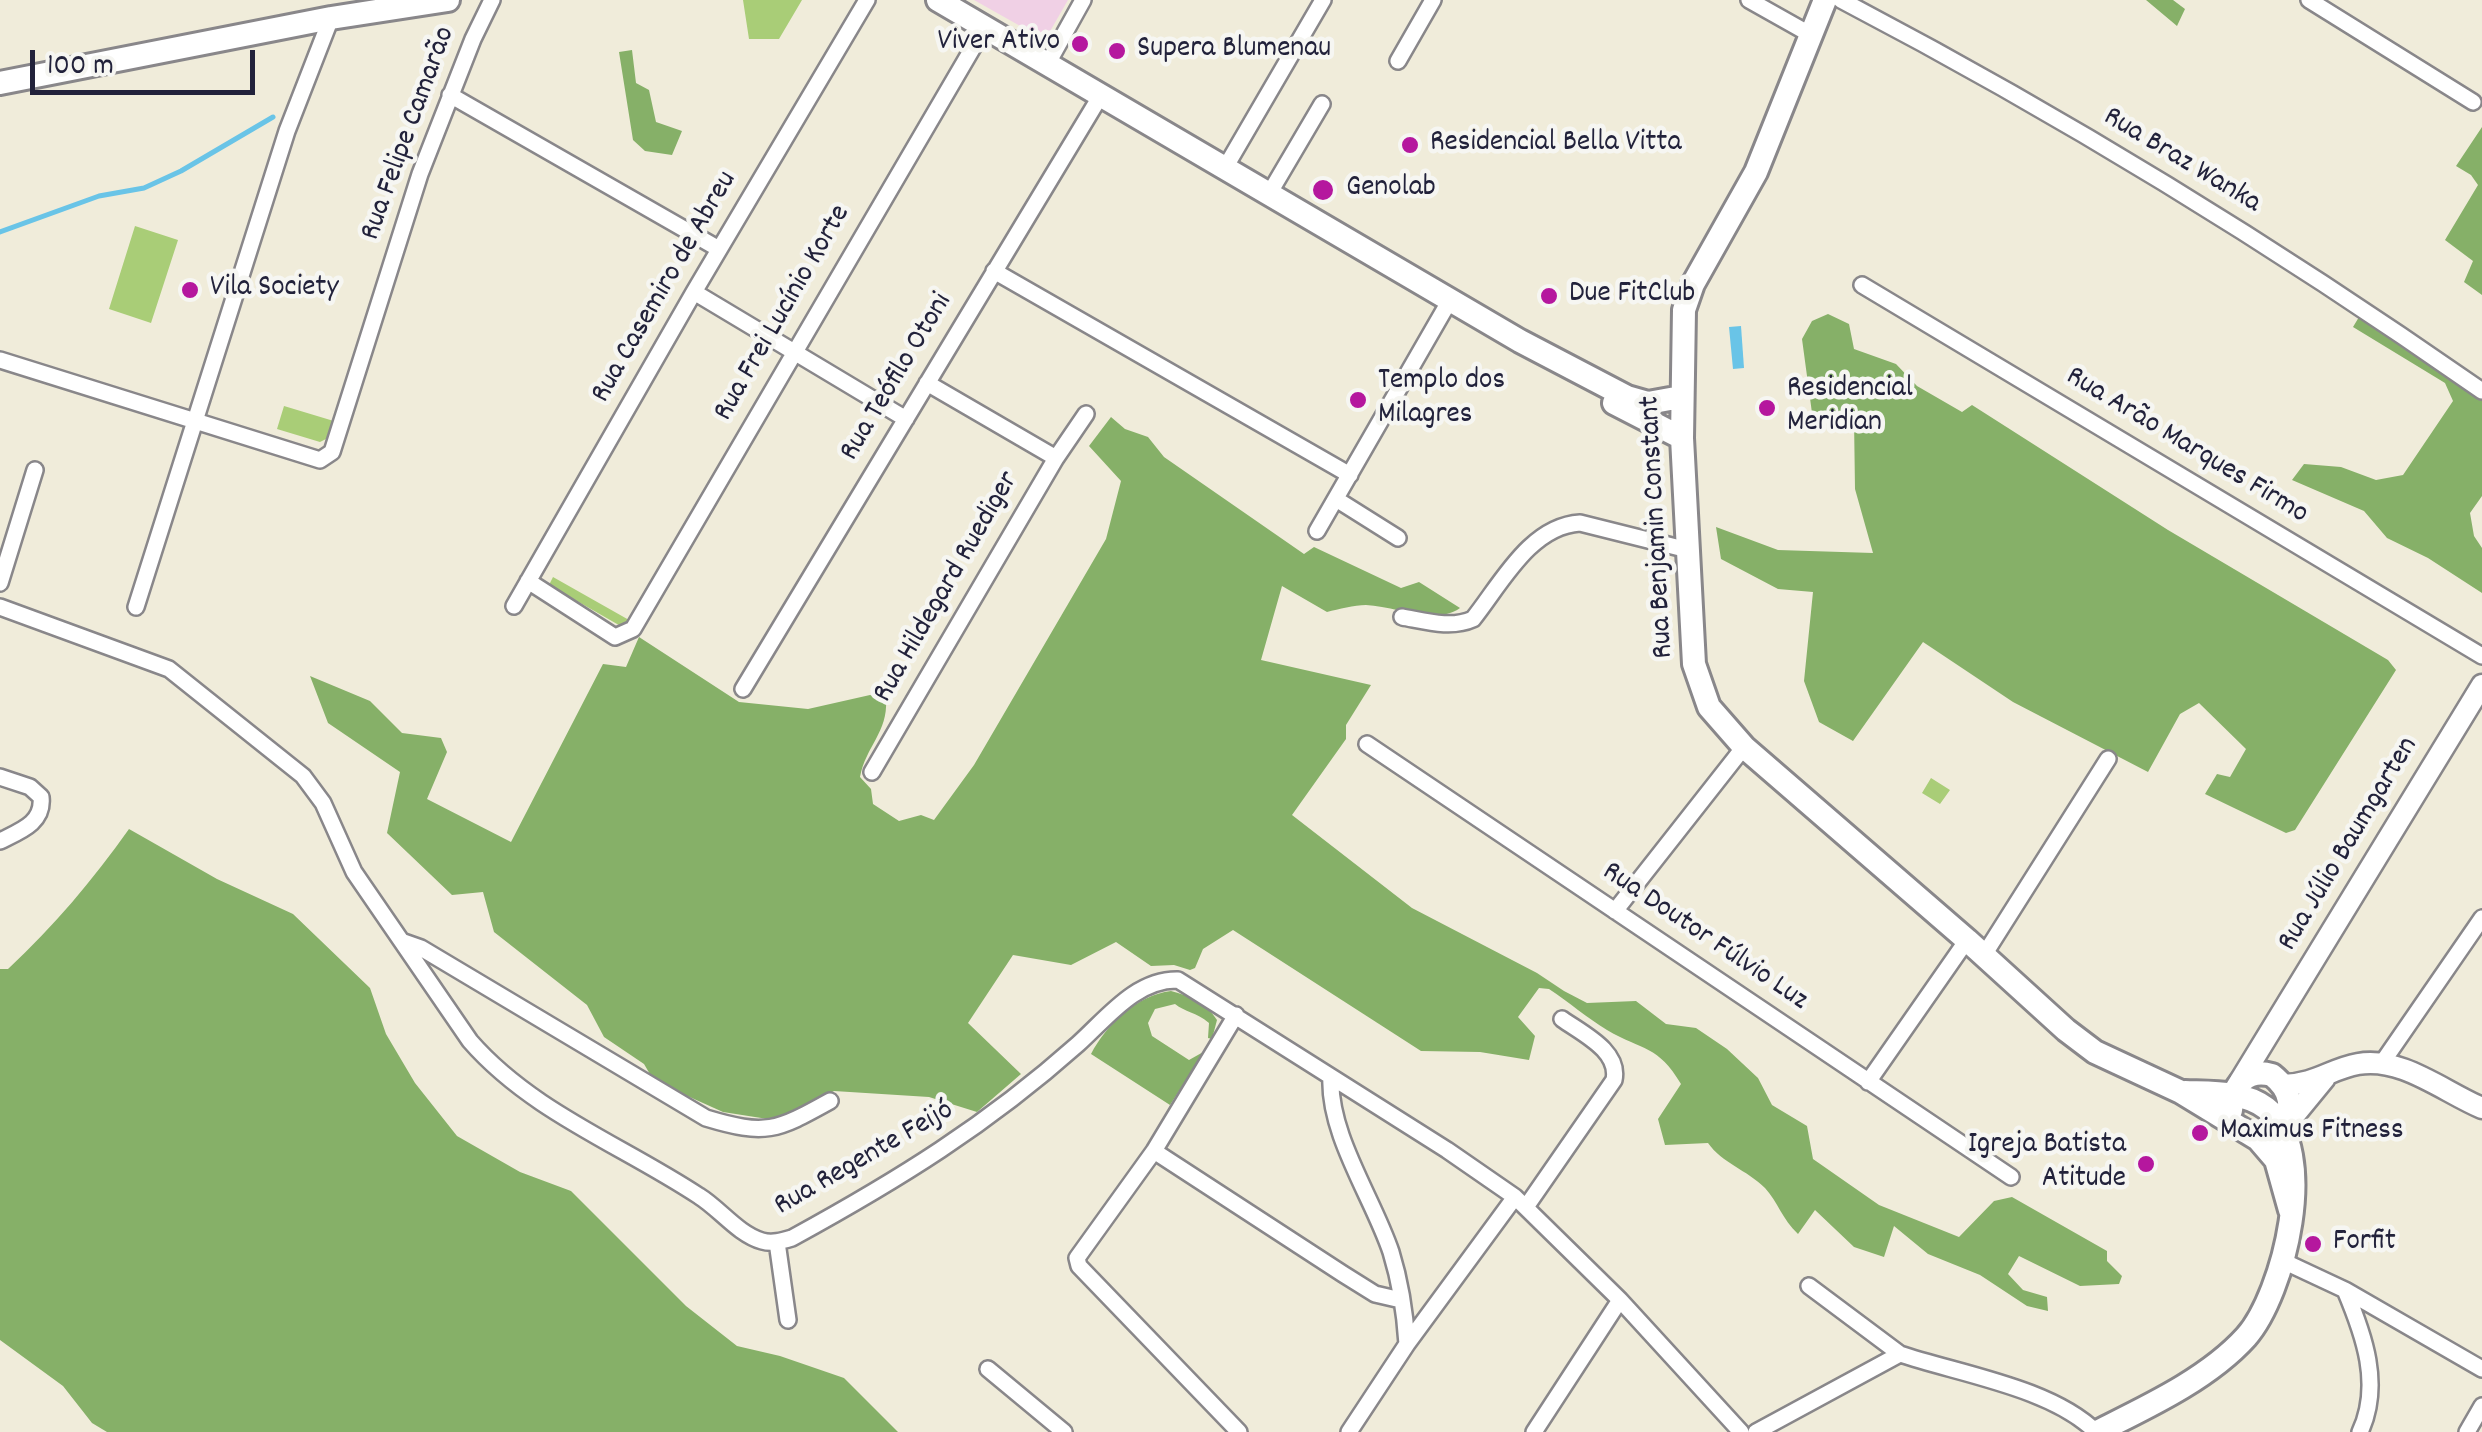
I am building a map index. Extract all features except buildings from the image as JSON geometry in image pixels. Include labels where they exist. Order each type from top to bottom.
[{"type":"main road","points":[[0,81],[402,3],[448,0]]},
{"type":"main road","points":[[938,0],[1520,341],[1627,397],[1648,402],[1681,397]]},
{"type":"main road","name":"Rua Benjamin Constant","points":[[1825,0],[1756,172],[1693,284],[1684,310],[1682,438],[1697,678],[1715,717],[1744,747],[2066,1030],[2095,1052],[2181,1092],[2258,1139],[2276,1160],[2290,1210]]},
{"type":"main road","points":[[1520,341],[1556,370],[1682,438]]},
{"type":"main road","points":[[2233,1123],[2236,1088],[2255,1073],[2277,1080],[2290,1106],[2283,1130],[2258,1139]]},
{"type":"main road","name":"Rua Benjamin Constant","points":[[2097,1432],[2199,1375],[2233,1350],[2263,1315],[2283,1261],[2293,1176],[2283,1130],[2268,1110],[2236,1088],[2181,1092]]},
{"type":"street","name":"Rua Felipe Camarão","points":[[195,420],[320,460],[332,452],[420,174],[492,0]]},
{"type":"street","name":"Rua Casemiro de Abreu","points":[[514,606],[867,0]]},
{"type":"street","points":[[1048,64],[1083,0]]},
{"type":"street","points":[[1225,168],[1323,0]]},
{"type":"street","points":[[1398,61],[1433,0]]},
{"type":"street","points":[[1749,0],[1813,36]]},
{"type":"street","name":"Rua Braz Wanka","points":[[1841,0],[1958,66],[2006,88],[2217,214],[2482,390]]},
{"type":"street","points":[[2309,0],[2473,102]]},
{"type":"street","points":[[136,607],[287,131],[331,18]]},
{"type":"street","name":"Rua Frei Lucínio Korte","points":[[528,581],[615,637],[632,629],[985,27]]},
{"type":"street","name":"Rua Teófilo Otoni","points":[[744,689],[1101,94]]},
{"type":"street","points":[[450,95],[720,248]]},
{"type":"street","points":[[1269,194],[1322,104]]},
{"type":"street","points":[[994,271],[1350,475]]},
{"type":"street","name":"Rua Arão Marques Firmo","points":[[1862,285],[2482,656]]},
{"type":"street","points":[[694,292],[906,419]]},
{"type":"street","points":[[1317,532],[1450,300]]},
{"type":"street","points":[[0,360],[195,420]]},
{"type":"street","name":"Rua Hildegard Ruediger","points":[[872,772],[1056,458],[928,382]]},
{"type":"street","points":[[1056,458],[1086,414]]},
{"type":"street","points":[[0,582],[35,470]]},
{"type":"street","points":[[1336,499],[1398,538]]},
{"type":"street","points":[[1402,618],[1442,624],[1473,619],[1531,546],[1564,524],[1580,524],[1688,550]]},
{"type":"street","name":"Rua Regente Feijó","points":[[0,607],[170,669],[278,754],[312,786],[354,872],[470,1041],[491,1065],[570,1121],[701,1197],[749,1235],[764,1242],[778,1242],[859,1201],[980,1125],[1149,984],[1178,980],[1447,1150],[1521,1202],[1620,1300],[1740,1432]]},
{"type":"street","name":"Rua Júlio Baumgarten","points":[[2236,1088],[2482,685]]},
{"type":"street","name":"Rua Doutor Fúlvio Luz","points":[[1367,744],[2010,1177]]},
{"type":"street","points":[[1615,911],[1744,747]]},
{"type":"street","points":[[1868,1082],[1976,948],[2108,760]]},
{"type":"street","points":[[0,777],[30,787],[40,797],[42,809],[35,821],[0,841]]},
{"type":"street","points":[[2382,1063],[2482,918]]},
{"type":"street","points":[[404,942],[421,948],[706,1118],[756,1131],[785,1126],[830,1100]]},
{"type":"street","points":[[1236,1016],[1154,1150],[1077,1258],[1079,1266],[1239,1432]]},
{"type":"street","points":[[1349,1432],[1408,1344],[1614,1080],[1617,1068],[1612,1057],[1562,1018]]},
{"type":"street","points":[[2268,1036],[2266,1058],[2277,1080],[2326,1078]]},
{"type":"street","points":[[2283,1130],[2326,1078],[2351,1065],[2382,1063],[2401,1068],[2482,1108]]},
{"type":"street","points":[[1331,1077],[1330,1096],[1348,1149],[1391,1253],[1408,1344]]},
{"type":"street","points":[[1154,1150],[1375,1294],[1401,1300]]},
{"type":"street","points":[[778,1242],[788,1320]]},
{"type":"street","points":[[2283,1261],[2345,1290],[2482,1369]]},
{"type":"street","points":[[1809,1286],[1900,1354],[2050,1400],[2080,1416],[2097,1432]]},
{"type":"street","points":[[2345,1290],[2365,1345],[2370,1381],[2370,1411],[2360,1432]]},
{"type":"street","points":[[1534,1432],[1620,1300]]},
{"type":"street","points":[[1756,1432],[1900,1354]]},
{"type":"street","points":[[988,1369],[1064,1432]]},
{"type":"street","points":[[2467,1432],[2482,1406]]},
{"type":"shaded area","points":[[974,0],[1068,0],[1045,40]]},
{"type":"green space","points":[[743,0],[802,0],[779,39],[749,39]]},
{"type":"green space","points":[[2146,0],[2173,0],[2185,9],[2177,26]]},
{"type":"green space","points":[[632,50],[636,83],[649,90],[656,122],[682,131],[672,155],[645,151],[633,140],[619,52]]},
{"type":"green space","points":[[2482,127],[2482,295],[2464,282],[2473,261],[2445,240],[2478,185],[2456,166]]},
{"type":"green space","points":[[135,226],[178,240],[151,323],[109,309]]},
{"type":"green space","points":[[1828,314],[1849,324],[1854,349],[1896,364],[1917,386],[1962,412],[1972,405],[2168,530],[2388,660],[2396,670],[2295,830],[2286,833],[2205,794],[2217,774],[2230,777],[2246,749],[2199,703],[2180,714],[2148,772],[2013,702],[1923,642],[1853,741],[1819,722],[1804,681],[1813,592],[1778,589],[1721,559],[1716,527],[1778,550],[1873,553],[1855,489],[1854,419],[1812,413],[1802,339],[1812,321]]},
{"type":"green space","points":[[2359,317],[2482,397],[2482,496],[2470,513],[2474,536],[2482,548],[2482,593],[2428,558],[2387,538],[2364,511],[2292,480],[2304,464],[2341,467],[2376,480],[2403,475],[2453,401],[2445,383],[2353,327]]},
{"type":"green space","points":[[284,406],[337,422],[330,437],[320,442],[277,429]]},
{"type":"green space","points":[[1111,417],[1125,429],[1148,437],[1164,457],[1304,554],[1314,547],[1401,588],[1419,582],[1460,608],[1439,615],[1366,605],[1327,612],[1282,586],[1261,660],[1371,685],[1346,725],[1346,739],[1292,815],[1412,908],[1564,991],[1587,1003],[1636,1001],[1666,1024],[1696,1028],[1727,1049],[1758,1078],[1772,1105],[1807,1126],[1813,1159],[1879,1205],[1959,1237],[1994,1201],[2012,1197],[2107,1251],[2107,1261],[2122,1276],[2119,1284],[2080,1286],[2019,1256],[2008,1274],[2023,1290],[2047,1297],[2048,1311],[2027,1306],[1980,1275],[1928,1254],[1894,1226],[1884,1257],[1854,1247],[1815,1210],[1798,1234],[1765,1188],[1708,1143],[1665,1145],[1658,1119],[1681,1084],[1673,1071],[1657,1055],[1607,1030],[1549,989],[1539,988],[1518,1017],[1535,1036],[1529,1060],[1480,1052],[1421,1051],[1233,930],[1203,949],[1195,968],[1190,970],[1174,965],[1151,966],[1116,942],[1071,965],[1013,955],[968,1023],[1021,1074],[977,1112],[929,1097],[834,1091],[774,1120],[723,1112],[654,1081],[644,1064],[604,1037],[587,1005],[494,932],[483,892],[452,895],[387,833],[400,772],[328,723],[310,676],[370,701],[402,733],[441,738],[447,752],[427,799],[511,842],[603,664],[626,667],[639,637],[739,702],[808,709],[870,695],[886,700],[884,721],[860,777],[871,789],[873,804],[899,821],[921,815],[934,820],[974,765],[1106,539],[1121,481],[1089,446]]},
{"type":"green space","points":[[553,577],[629,620],[624,628],[549,585]]},
{"type":"green space","points":[[1931,778],[1950,790],[1940,804],[1922,793]]},
{"type":"green space","points":[[129,829],[217,879],[293,914],[370,988],[386,1034],[415,1083],[457,1136],[520,1172],[571,1191],[686,1306],[737,1346],[844,1378],[898,1432],[107,1432],[92,1423],[63,1386],[0,1340],[0,969],[8,969],[57,920]]},
{"type":"green space","points":[[1171,991],[1197,1001],[1217,1020],[1212,1039],[1208,1038],[1209,1023],[1200,1017],[1175,1004],[1155,1009],[1148,1023],[1152,1036],[1189,1060],[1205,1051],[1170,1105],[1091,1054],[1124,1013],[1146,998]]},
{"type":"water","points":[[1741,326],[1744,368],[1733,369],[1729,327]]},
{"type":"waterway","points":[[0,232],[99,196],[144,188],[273,117]]},
{"type":"place","name":"Viver Ativo","points":[[1080,44]]},
{"type":"place","name":"Supera Blumenau","points":[[1117,51]]},
{"type":"place","name":"Residencial Bella Vitta","points":[[1410,145]]},
{"type":"place","name":"Genolab","points":[[1323,190]]},
{"type":"place","name":"Vila Society","points":[[190,290]]},
{"type":"place","name":"Due FitClub","points":[[1549,296]]},
{"type":"place","name":"Templo dos Milagres","points":[[1358,400]]},
{"type":"place","name":"Residencial Meridian","points":[[1767,408]]},
{"type":"place","name":"Maximus Fitness","points":[[2200,1133]]},
{"type":"place","name":"Igreja Batista Atitude","points":[[2146,1164]]},
{"type":"place","name":"Forfit","points":[[2313,1244]]}]
